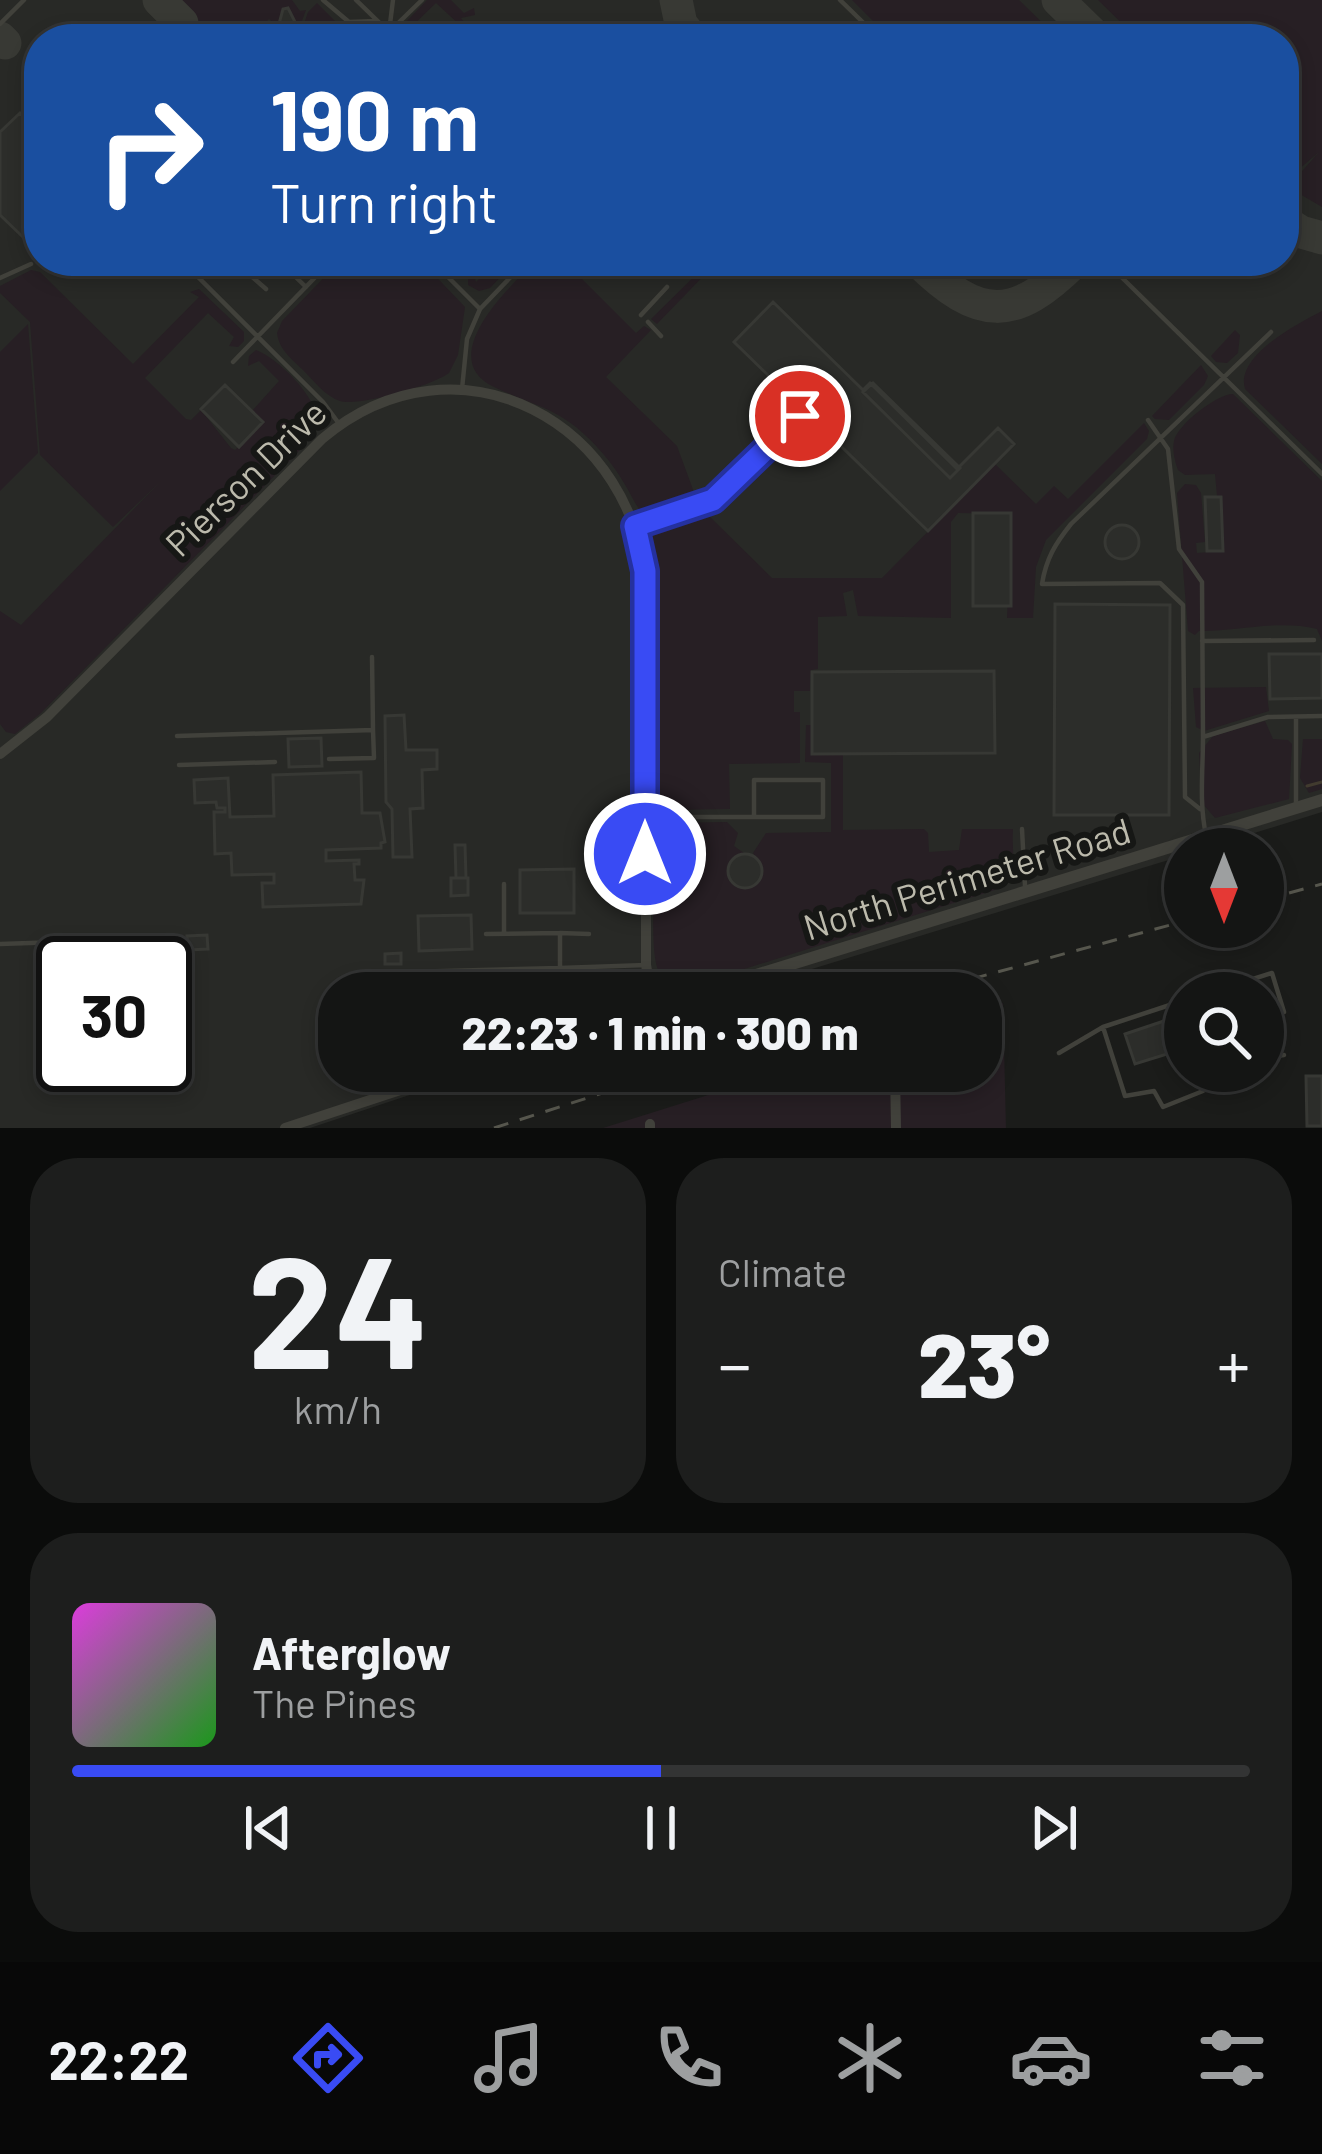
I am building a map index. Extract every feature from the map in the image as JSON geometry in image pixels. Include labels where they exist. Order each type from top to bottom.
[{"type":"street","name":"Pierson Drive","points":[[3,752],[47,717],[340,424],[399,397],[461,391],[513,401],[561,425],[610,474],[635,526],[645,571],[647,972]]},
{"type":"street","name":"North Perimeter Road","points":[[1229,828],[1322,800]]},
{"type":"street","name":"North Perimeter Road","points":[[766,972],[1164,848]]},
{"type":"street","points":[[285,1128],[394,1092]]},
{"type":"street","points":[[895,1092],[896,1128]]},
{"type":"lane","points":[[0,24],[24,0]]},
{"type":"lane","points":[[323,0],[349,22],[377,20]]},
{"type":"lane","points":[[356,0],[381,24]]},
{"type":"lane","points":[[397,24],[422,0]]},
{"type":"lane","points":[[840,0],[865,24]]},
{"type":"lane","points":[[197,276],[340,424]]},
{"type":"lane","points":[[251,276],[266,290]]},
{"type":"lane","points":[[295,276],[306,287]]},
{"type":"lane","points":[[233,362],[317,276]]},
{"type":"lane","points":[[447,276],[479,309]]},
{"type":"lane","points":[[461,391],[467,339],[479,309],[511,276]]},
{"type":"lane","points":[[1120,276],[1322,473]]},
{"type":"lane","points":[[640,315],[667,287]]},
{"type":"lane","points":[[648,322],[661,336]]},
{"type":"lane","points":[[1200,808],[1185,797],[1183,605],[1160,583],[1042,584],[1054,544],[1271,332]]},
{"type":"lane","points":[[635,526],[713,500],[800,416]]},
{"type":"lane","points":[[1148,419],[1171,461],[1179,549],[1202,582],[1204,796],[1200,808],[1204,828]]},
{"type":"lane","points":[[1202,641],[1314,640]]},
{"type":"lane","points":[[329,759],[374,758],[372,657]]},
{"type":"lane","points":[[1296,716],[1296,808]]},
{"type":"lane","points":[[1203,737],[1268,717],[1322,716]]},
{"type":"lane","points":[[177,736],[373,730]]},
{"type":"lane","points":[[0,736],[3,752]]},
{"type":"lane","points":[[178,765],[275,762]]},
{"type":"lane","points":[[645,817],[754,817],[823,817],[823,780],[754,780],[754,817]]},
{"type":"lane","points":[[1022,830],[1026,892]]},
{"type":"lane","points":[[504,884],[504,933]]},
{"type":"lane","points":[[560,933],[560,968]]},
{"type":"lane","points":[[486,934],[589,934]]},
{"type":"lane","points":[[0,944],[36,943]]},
{"type":"lane","points":[[406,972],[646,965]]},
{"type":"lane","points":[[1059,1053],[1103,1027],[1164,1006]]},
{"type":"lane","points":[[1103,1027],[1125,1096],[1154,1091],[1163,1107],[1200,1092]]},
{"type":"shaded area","points":[[0,0],[1322,0],[1322,812],[1271,828],[1164,828],[1164,861],[802,972],[318,972],[318,1092],[419,1092],[310,1128],[0,1128]]},
{"type":"shaded area","points":[[177,0],[292,0],[300,11],[306,10],[301,24],[275,24],[269,19],[264,24],[202,24]]},
{"type":"shaded area","points":[[427,0],[451,0],[464,13],[474,8],[475,15],[461,18],[465,24],[459,24],[436,3],[414,24],[404,24]]},
{"type":"shaded area","points":[[852,0],[1019,0],[1044,24],[876,24]]},
{"type":"shaded area","points":[[1098,0],[1322,0],[1322,207],[1299,193],[1299,175],[1319,152],[1299,169],[1299,24],[1123,24]]},
{"type":"shaded area","points":[[317,3],[337,24],[304,24]]},
{"type":"shaded area","points":[[24,274],[44,276],[133,364],[199,297],[190,292],[199,289],[244,332],[244,341],[238,347],[229,346],[234,337],[208,313],[145,378],[186,419],[201,410],[235,450],[262,424],[251,412],[279,381],[259,361],[248,366],[256,350],[293,378],[318,418],[315,432],[297,453],[15,734],[0,724],[0,611],[21,625],[161,481],[113,527],[40,455],[30,322],[0,293],[0,286]]},
{"type":"shaded area","points":[[326,276],[435,276],[465,307],[458,355],[449,373],[363,401],[340,401],[320,388],[283,349],[277,333],[282,321]]},
{"type":"shaded area","points":[[468,276],[474,276],[476,282],[482,276],[502,276],[479,291],[468,285]]},
{"type":"shaded area","points":[[521,276],[579,276],[636,333],[644,326],[651,330],[606,377],[677,446],[695,495],[691,503],[643,514],[609,460],[576,427],[477,374],[471,358],[474,341]]},
{"type":"shaded area","points":[[695,276],[703,276],[657,324],[651,319]]},
{"type":"shaded area","points":[[1322,311],[1322,464],[1245,389],[1244,377],[1270,342]]},
{"type":"shaded area","points":[[28,324],[38,453],[0,491],[0,352]]},
{"type":"shaded area","points":[[1235,330],[1240,335],[1238,353],[1227,363],[1216,362],[1211,356]]},
{"type":"shaded area","points":[[1201,365],[1208,376],[1204,385],[1169,420],[1155,419],[1152,416]]},
{"type":"shaded area","points":[[1233,394],[1322,481],[1322,641],[1317,629],[1302,626],[1199,631],[1195,635],[1188,631],[1177,493],[1185,484],[1196,485],[1201,493],[1205,542],[1196,543],[1197,553],[1222,551],[1215,474],[1185,475],[1178,470],[1174,441],[1199,412]]},
{"type":"shaded area","points":[[1144,423],[1147,439],[1046,540],[1036,567],[1033,618],[1007,618],[1011,514],[958,513],[951,522],[951,618],[858,616],[853,590],[843,593],[847,616],[818,617],[818,669],[811,670],[810,691],[794,691],[794,712],[800,712],[800,763],[729,764],[730,809],[663,810],[656,806],[654,585],[649,542],[655,528],[705,512],[772,578],[882,578],[995,464],[1036,504],[1054,486],[1068,499]]},
{"type":"shaded area","points":[[1266,687],[1269,711],[1204,731],[1196,727],[1193,688]]},
{"type":"shaded area","points":[[1265,721],[1273,739],[1292,744],[1289,799],[1215,818],[1202,803],[1199,753],[1213,736]]},
{"type":"shaded area","points":[[806,725],[811,725],[812,752],[843,752],[843,830],[924,829],[929,852],[959,850],[962,829],[1013,829],[1009,879],[998,889],[735,972],[659,972],[653,920],[656,830],[666,823],[727,822],[738,833],[734,846],[744,853],[729,862],[729,880],[736,887],[754,886],[763,871],[753,853],[766,833],[831,832],[831,763],[805,762]]},
{"type":"shaded area","points":[[1303,739],[1322,739],[1322,789],[1309,793],[1300,778]]},
{"type":"shaded area","points":[[1002,1003],[1006,1128],[603,1128],[718,1092],[1002,1092]]},
{"type":"building","points":[[288,8],[296,24],[279,24],[283,9]]},
{"type":"building","points":[[20,113],[24,117],[24,238],[0,215],[0,132]]},
{"type":"building","points":[[773,302],[863,390],[870,383],[957,469],[998,428],[1014,444],[928,531],[734,342]]},
{"type":"building","points":[[873,383],[960,468],[950,478],[863,392]]},
{"type":"building","points":[[225,385],[263,422],[239,447],[201,409]]},
{"type":"building","points":[[1205,497],[1221,497],[1223,551],[1207,551]]},
{"type":"building","points":[[973,513],[1011,513],[1011,606],[973,606]]},
{"type":"building","points":[[1122,525],[1134,530],[1139,542],[1134,554],[1122,559],[1110,554],[1105,542],[1110,530]]},
{"type":"building","points":[[1055,604],[1170,605],[1169,815],[1054,815]]},
{"type":"building","points":[[1269,654],[1322,654],[1322,698],[1270,699]]},
{"type":"building","points":[[994,671],[995,753],[812,754],[812,672]]},
{"type":"building","points":[[404,715],[406,750],[437,750],[437,769],[422,770],[423,808],[410,809],[412,857],[393,857],[392,809],[386,802],[385,716]]},
{"type":"building","points":[[321,738],[322,766],[289,767],[288,739]]},
{"type":"building","points":[[361,772],[362,813],[380,813],[385,842],[381,848],[326,850],[326,861],[359,860],[354,864],[355,880],[364,880],[361,904],[263,907],[262,883],[274,883],[274,874],[232,875],[231,853],[215,854],[214,812],[225,812],[225,808],[217,808],[216,802],[195,803],[194,780],[228,778],[230,817],[274,816],[273,775]]},
{"type":"building","points":[[455,845],[465,845],[466,878],[456,878]]},
{"type":"building","points":[[745,854],[757,859],[762,871],[757,883],[745,888],[733,883],[728,871],[733,859]]},
{"type":"building","points":[[574,869],[574,913],[520,913],[520,870]]},
{"type":"building","points":[[451,878],[468,878],[468,895],[451,896]]},
{"type":"building","points":[[471,915],[472,949],[419,951],[418,916]]},
{"type":"building","points":[[207,935],[208,949],[192,950],[192,936],[187,936]]},
{"type":"building","points":[[401,953],[401,964],[385,964],[385,954]]},
{"type":"building","points":[[1164,1021],[1164,1055],[1135,1064],[1125,1034]]},
{"type":"building","points":[[1306,1076],[1322,1076],[1322,1126],[1307,1126]]},
{"type":"waterway","points":[[1307,786],[1322,782]]},
{"type":"taxiway","points":[[159,0],[182,23]]},
{"type":"taxiway","points":[[676,0],[681,24]]},
{"type":"taxiway","points":[[1058,0],[1083,24]]},
{"type":"taxiway","points":[[0,38],[5,43]]},
{"type":"taxiway","points":[[1299,231],[1322,238]]},
{"type":"taxiway","points":[[934,276],[960,295],[996,306],[1015,304],[1058,276]]},
{"type":"railway","points":[[1284,894],[1322,884]]},
{"type":"railway","points":[[997,972],[1164,927]]},
{"type":"railway","points":[[494,1128],[606,1092]]},
{"type":"route","points":[[645,854],[645,571],[635,526],[713,500],[800,416]]}]
